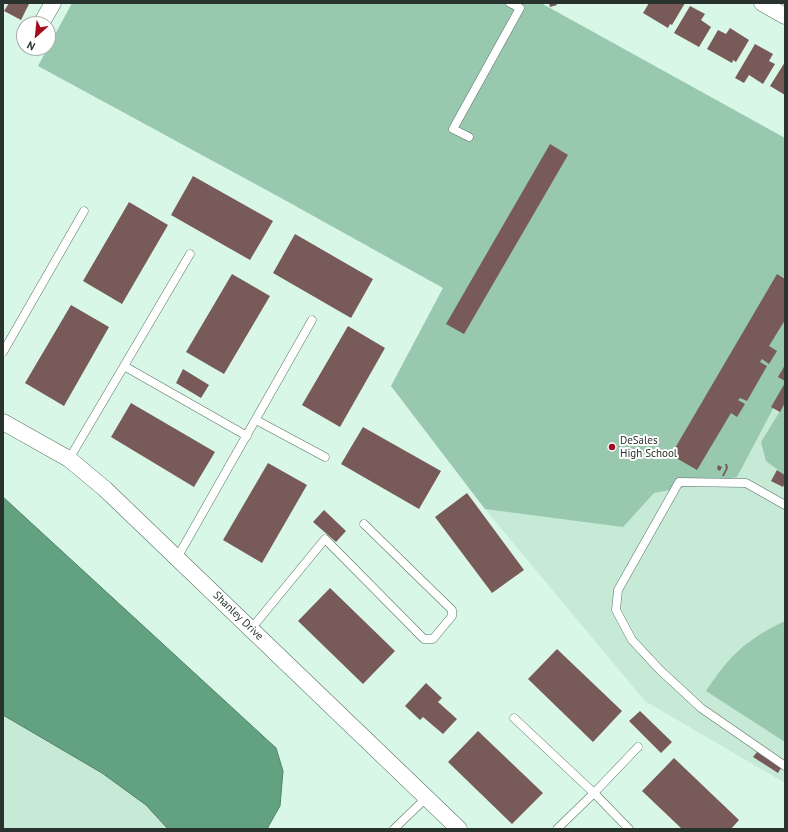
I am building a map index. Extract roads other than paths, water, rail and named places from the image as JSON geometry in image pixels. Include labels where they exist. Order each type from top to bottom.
[{"type":"street","points":[[46,16],[54,3]]},
{"type":"street","points":[[762,3],[785,16]]},
{"type":"street","name":"Shanley Drive","points":[[3,422],[69,459],[106,489],[459,829]]},
{"type":"lane","points":[[469,137],[453,129],[520,8],[510,3]]},
{"type":"lane","points":[[3,352],[84,211]]},
{"type":"lane","points":[[69,459],[190,254]]},
{"type":"lane","points":[[177,558],[312,320]]},
{"type":"lane","points":[[124,366],[247,436]]},
{"type":"lane","points":[[256,420],[325,457]]},
{"type":"lane","points":[[785,505],[746,483],[679,482],[618,590],[616,610],[632,640],[701,708],[785,766]]},
{"type":"lane","points":[[251,629],[325,539],[424,639],[433,639],[452,616],[452,610],[364,524]]},
{"type":"lane","points":[[514,718],[594,793],[629,829]]},
{"type":"lane","points":[[557,829],[638,747]]},
{"type":"lane","points":[[394,829],[426,798]]},
{"type":"place","name":"DeSales High School","points":[[612,447]]}]
